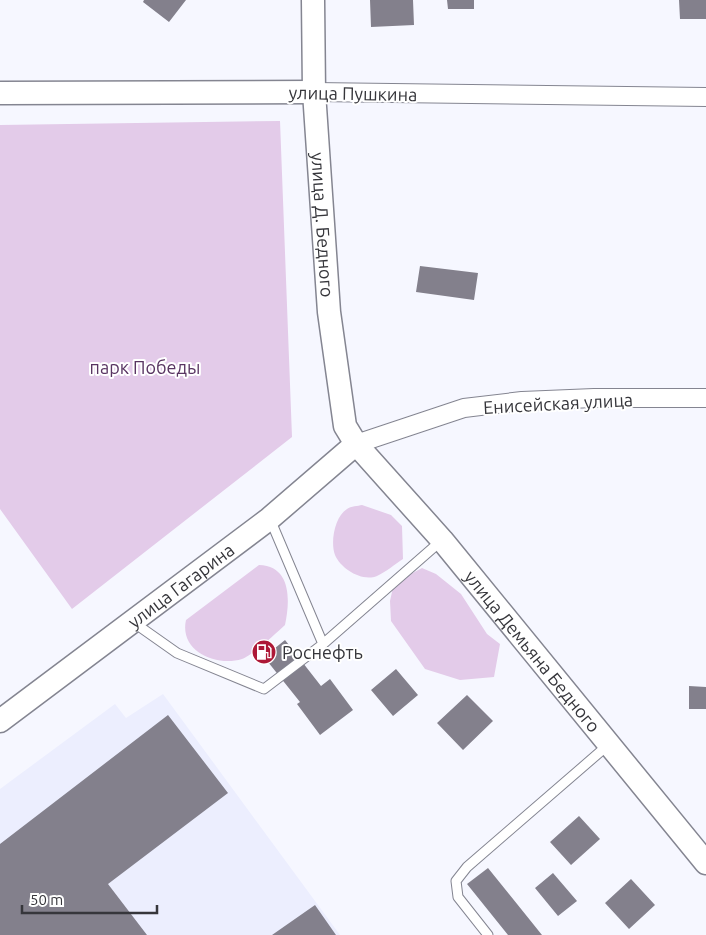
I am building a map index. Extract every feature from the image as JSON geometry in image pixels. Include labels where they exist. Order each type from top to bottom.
[{"type":"street","name":"улица Д. Бедного","points":[[313,0],[314,92],[328,312],[345,426],[356,444]]},
{"type":"street","name":"улица Пушкина","points":[[0,93],[314,92],[706,97]]},
{"type":"street","name":"Енисейская улица","points":[[356,444],[464,408],[522,401],[706,398]]},
{"type":"street","name":"улица Гагарина","points":[[0,721],[270,519],[356,444]]},
{"type":"street","name":"улица Демьяна Бедного","points":[[356,444],[442,540],[608,745],[704,855]]},
{"type":"lane","points":[[270,519],[323,644]]},
{"type":"lane","points":[[133,622],[177,652],[264,688],[323,644],[442,540]]},
{"type":"lane","points":[[488,935],[458,897],[456,881],[467,867],[608,745]]},
{"type":"shaded area","points":[[163,694],[340,935],[0,935],[0,789],[115,704],[126,718]]},
{"type":"green space","name":"парк Победы","points":[[280,121],[292,437],[72,609],[0,509],[0,125]]},
{"type":"green space","points":[[362,505],[391,515],[402,526],[403,559],[377,576],[365,577],[353,573],[342,565],[335,555],[333,537],[339,517],[349,508]]},
{"type":"green space","points":[[259,565],[270,567],[283,578],[288,596],[285,625],[258,649],[242,659],[221,661],[202,654],[188,640],[185,631],[186,620]]},
{"type":"green space","points":[[422,568],[436,574],[461,594],[487,634],[500,644],[494,677],[460,680],[425,669],[391,621],[390,601],[394,583]]},
{"type":"building","points":[[144,0],[186,0],[169,22],[143,2]]},
{"type":"building","points":[[370,0],[413,0],[414,25],[371,27]]},
{"type":"building","points":[[447,0],[474,0],[474,9],[448,9]]},
{"type":"building","points":[[679,0],[706,0],[706,19],[680,19]]},
{"type":"building","points":[[420,266],[478,273],[474,300],[416,292]]},
{"type":"building","points":[[285,640],[321,686],[330,679],[353,710],[320,735],[297,704],[300,702],[264,657]]},
{"type":"building","points":[[396,669],[418,695],[393,716],[371,690]]},
{"type":"building","points":[[689,686],[706,687],[706,709],[689,709]]},
{"type":"building","points":[[467,695],[493,721],[463,750],[437,723]]},
{"type":"building","points":[[168,715],[228,793],[108,884],[147,935],[0,935],[0,844]]},
{"type":"building","points":[[579,816],[600,839],[571,865],[550,842]]},
{"type":"building","points":[[488,868],[542,935],[508,935],[467,884]]},
{"type":"building","points":[[553,873],[577,901],[558,916],[535,888]]},
{"type":"building","points":[[631,879],[655,905],[629,929],[605,903]]},
{"type":"building","points":[[315,905],[336,935],[272,935]]},
{"type":"place","name":"Роснефть","points":[[264,652]]}]
